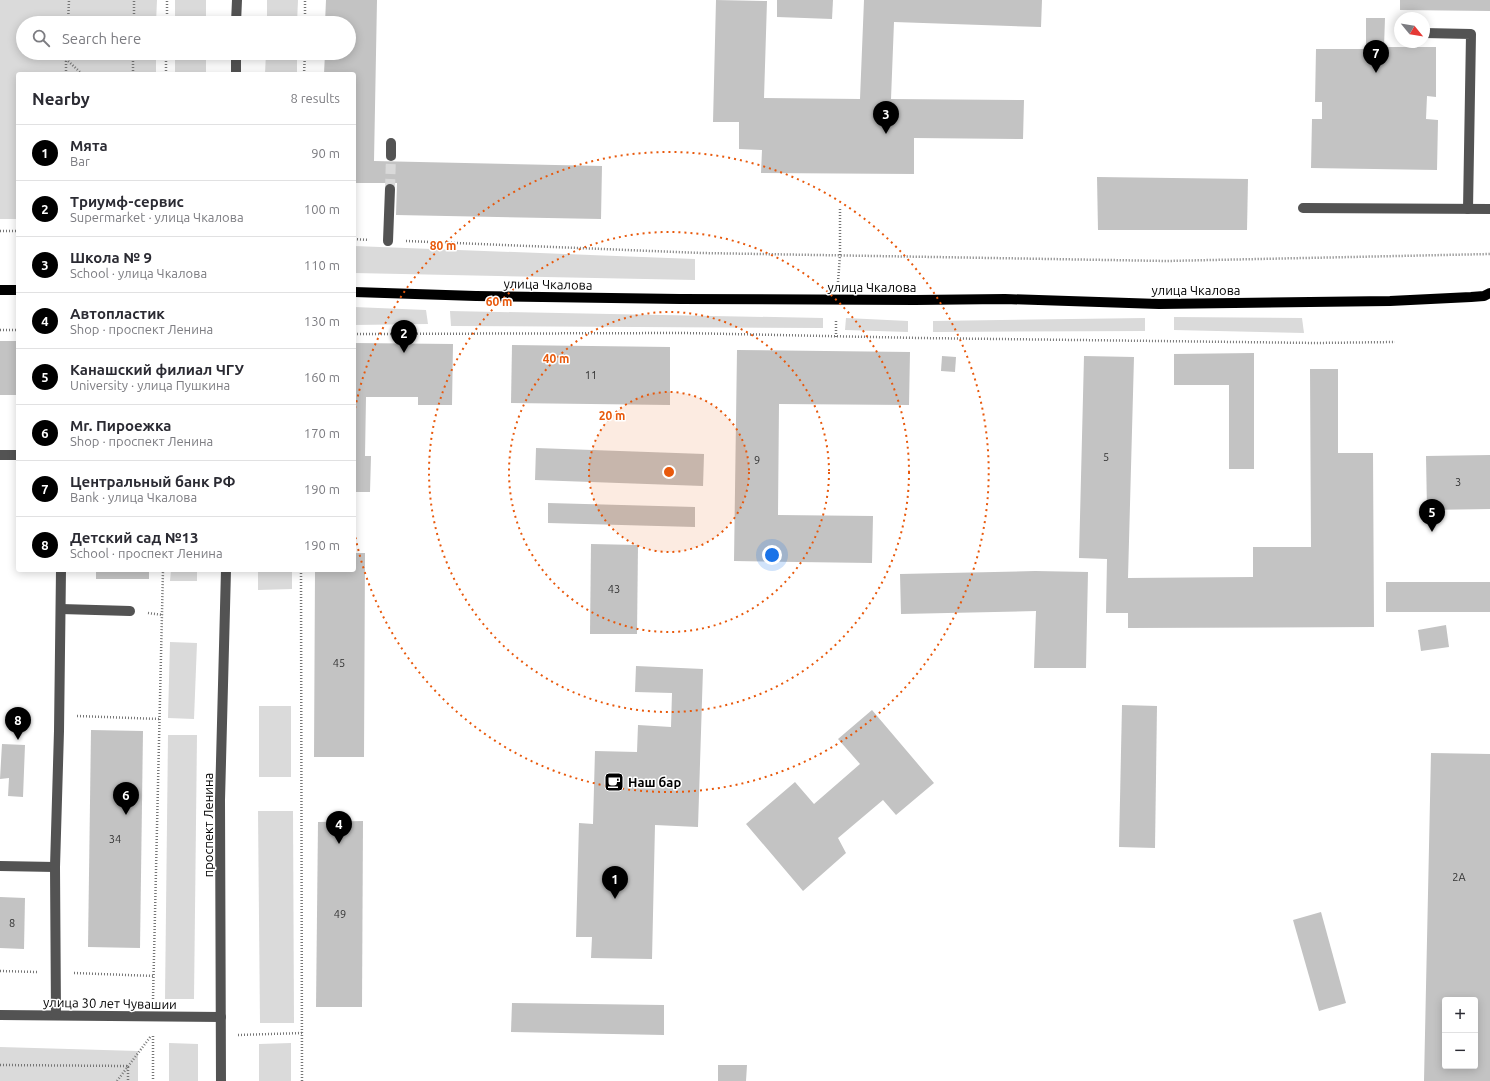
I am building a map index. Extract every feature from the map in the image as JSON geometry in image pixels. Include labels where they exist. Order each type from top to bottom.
[{"type":"main road","points":[[0,290],[16,290]]},
{"type":"main road","name":"улица Чкалова","points":[[356,292],[476,296],[836,300],[1005,299],[1159,304],[1390,301],[1484,296],[1490,293]]},
{"type":"street","points":[[236,16],[237,0]]},
{"type":"street","points":[[1430,33],[1471,34],[1468,209]]},
{"type":"street","points":[[236,60],[236,72]]},
{"type":"street","points":[[391,143],[391,156]]},
{"type":"street","points":[[388,241],[390,189]]},
{"type":"street","points":[[1303,208],[1490,209]]},
{"type":"street","points":[[1471,297],[1490,298]]},
{"type":"street","points":[[0,455],[16,455]]},
{"type":"street","points":[[56,1016],[55,867],[60,716],[61,572]]},
{"type":"street","name":"проспект Ленина","points":[[221,1081],[220,800],[226,572]]},
{"type":"street","points":[[61,609],[130,611]]},
{"type":"street","points":[[0,866],[55,867]]},
{"type":"street","name":"улица 30 лет Чувашии","points":[[0,1015],[221,1017]]},
{"type":"path","points":[[68,16],[69,0]]},
{"type":"path","points":[[134,0],[134,16]]},
{"type":"path","points":[[167,0],[167,16]]},
{"type":"path","points":[[305,0],[305,16]]},
{"type":"path","points":[[66,60],[66,72]]},
{"type":"path","points":[[67,60],[80,72]]},
{"type":"path","points":[[133,72],[134,60]]},
{"type":"path","points":[[166,60],[166,72]]},
{"type":"path","points":[[304,72],[305,60]]},
{"type":"path","points":[[836,336],[836,300],[840,255],[840,208]]},
{"type":"path","points":[[0,231],[16,231]]},
{"type":"path","points":[[356,239],[701,253],[1166,261],[1490,254]]},
{"type":"path","points":[[0,330],[16,330]]},
{"type":"path","points":[[356,334],[684,333],[1316,343],[1395,342]]},
{"type":"path","points":[[153,1017],[163,572]]},
{"type":"path","points":[[301,572],[302,1081]]},
{"type":"path","points":[[60,716],[160,719]]},
{"type":"path","points":[[0,971],[154,976]]},
{"type":"path","points":[[116,1081],[153,1034],[153,1081]]},
{"type":"path","points":[[0,1065],[128,1066]]},
{"type":"path","points":[[128,1066],[128,1081]]},
{"type":"shaded area","points":[[0,0],[157,0],[156,16],[16,16],[16,60],[156,60],[156,72],[16,72],[16,219],[0,219]]},
{"type":"shaded area","points":[[175,0],[206,0],[206,16],[175,16]]},
{"type":"shaded area","points":[[267,0],[298,0],[297,16],[267,16]]},
{"type":"shaded area","points":[[175,60],[206,60],[206,72],[175,72]]},
{"type":"shaded area","points":[[266,60],[297,60],[297,72],[265,72]]},
{"type":"shaded area","points":[[356,246],[695,259],[695,280],[356,273]]},
{"type":"shaded area","points":[[356,307],[426,310],[428,324],[356,325]]},
{"type":"shaded area","points":[[450,311],[823,318],[823,328],[451,326]]},
{"type":"shaded area","points":[[1174,317],[1302,318],[1304,333],[1174,330]]},
{"type":"shaded area","points":[[846,318],[908,321],[908,332],[845,330]]},
{"type":"shaded area","points":[[1145,318],[1145,331],[933,332],[933,321]]},
{"type":"shaded area","points":[[171,572],[197,572],[197,581],[170,581]]},
{"type":"shaded area","points":[[258,572],[292,572],[292,589],[258,590]]},
{"type":"shaded area","points":[[170,642],[197,643],[194,719],[168,718]]},
{"type":"shaded area","points":[[259,706],[291,706],[291,777],[259,777]]},
{"type":"shaded area","points":[[168,735],[197,735],[194,999],[165,999]]},
{"type":"shaded area","points":[[258,811],[293,811],[294,1023],[260,1023]]},
{"type":"shaded area","points":[[169,1043],[198,1044],[198,1081],[169,1081]]},
{"type":"shaded area","points":[[291,1043],[291,1081],[259,1081],[259,1044]]},
{"type":"shaded area","points":[[0,1047],[138,1051],[138,1081],[0,1081]]},
{"type":"building","points":[[326,0],[377,0],[374,161],[602,166],[601,219],[396,215],[397,183],[356,183],[356,72],[324,72],[325,60],[356,60],[356,16],[325,16]]},
{"type":"building","points":[[716,0],[767,1],[764,98],[860,99],[864,0],[1042,0],[1041,27],[894,22],[891,99],[1024,100],[1023,139],[914,138],[914,174],[761,173],[762,150],[739,149],[739,122],[713,122]]},
{"type":"building","points":[[777,0],[833,0],[832,19],[777,17]]},
{"type":"building","points":[[1400,0],[1490,0],[1490,11],[1400,10]]},
{"type":"building","points":[[1366,18],[1385,18],[1384,47],[1436,47],[1436,97],[1427,96],[1426,119],[1438,120],[1437,170],[1311,168],[1312,119],[1322,119],[1322,102],[1315,102],[1316,49],[1366,49]]},
{"type":"building","points":[[1097,177],[1248,179],[1247,230],[1098,230]]},
{"type":"building","points":[[0,341],[16,341],[16,395],[0,395]]},
{"type":"building","points":[[356,343],[453,344],[452,405],[418,405],[418,397],[366,397],[365,456],[371,456],[370,492],[356,492]]},
{"type":"building","points":[[512,345],[670,347],[670,405],[511,403]]},
{"type":"building","points":[[737,350],[910,352],[909,405],[779,404],[778,515],[873,516],[872,563],[734,561]]},
{"type":"building","points":[[1254,353],[1254,469],[1229,469],[1229,385],[1174,385],[1174,354]]},
{"type":"building","points":[[942,356],[956,357],[955,372],[941,371]]},
{"type":"building","points":[[1084,356],[1134,357],[1128,578],[1253,577],[1253,547],[1311,547],[1310,369],[1338,369],[1338,453],[1373,453],[1374,627],[1128,628],[1128,613],[1106,613],[1107,559],[1079,558]]},
{"type":"building","points":[[536,448],[704,454],[703,486],[535,480]]},
{"type":"building","points":[[1490,455],[1490,509],[1427,510],[1426,456]]},
{"type":"building","points":[[548,503],[695,507],[695,527],[548,523]]},
{"type":"building","points":[[591,544],[638,545],[637,634],[590,634]]},
{"type":"building","points":[[356,553],[365,553],[364,757],[314,757],[315,572],[356,572]]},
{"type":"building","points":[[1035,571],[1088,572],[1086,668],[1034,668],[1036,611],[901,614],[900,574]]},
{"type":"building","points":[[96,572],[149,572],[149,579],[96,579]]},
{"type":"building","points":[[1386,582],[1490,582],[1490,612],[1386,612]]},
{"type":"building","points":[[1446,625],[1449,647],[1421,651],[1418,630]]},
{"type":"building","points":[[636,666],[703,669],[698,827],[655,825],[652,959],[591,958],[592,937],[576,937],[579,823],[593,824],[595,751],[637,752],[638,725],[671,727],[672,693],[635,692]]},
{"type":"building","points":[[1122,705],[1157,706],[1155,848],[1119,847]]},
{"type":"building","points":[[872,710],[934,783],[896,815],[883,800],[838,838],[846,853],[803,891],[746,824],[795,782],[814,804],[860,764],[838,739]]},
{"type":"building","points":[[91,730],[143,731],[140,948],[88,947]]},
{"type":"building","points":[[2,744],[25,745],[23,797],[8,796],[9,778],[0,779]]},
{"type":"building","points":[[1431,753],[1490,754],[1490,1081],[1424,1081]]},
{"type":"building","points":[[363,821],[362,1007],[316,1007],[318,822]]},
{"type":"building","points":[[0,897],[25,898],[24,949],[0,948]]},
{"type":"building","points":[[1321,912],[1346,1003],[1319,1011],[1293,920]]},
{"type":"building","points":[[512,1003],[664,1005],[664,1035],[511,1032]]},
{"type":"building","points":[[718,1065],[747,1065],[746,1081],[718,1081]]},
{"type":"tunnel","points":[[390,189],[391,156]]},
{"type":"place","name":"Центральный банк РФ","points":[[1376,73]]},
{"type":"place","name":"Школа № 9","points":[[886,134]]},
{"type":"place","name":"Триумф-сервис","points":[[404,353]]},
{"type":"place","name":"Канашский филиал ЧГУ","points":[[1432,532]]},
{"type":"place","name":"Детский сад №13","points":[[18,740]]},
{"type":"place","name":"Наш бар","points":[[614,782]]},
{"type":"place","name":"Mr. Пироежка","points":[[126,815]]},
{"type":"place","name":"Автопластик","points":[[339,844]]},
{"type":"place","name":"Мята","points":[[615,899]]}]
